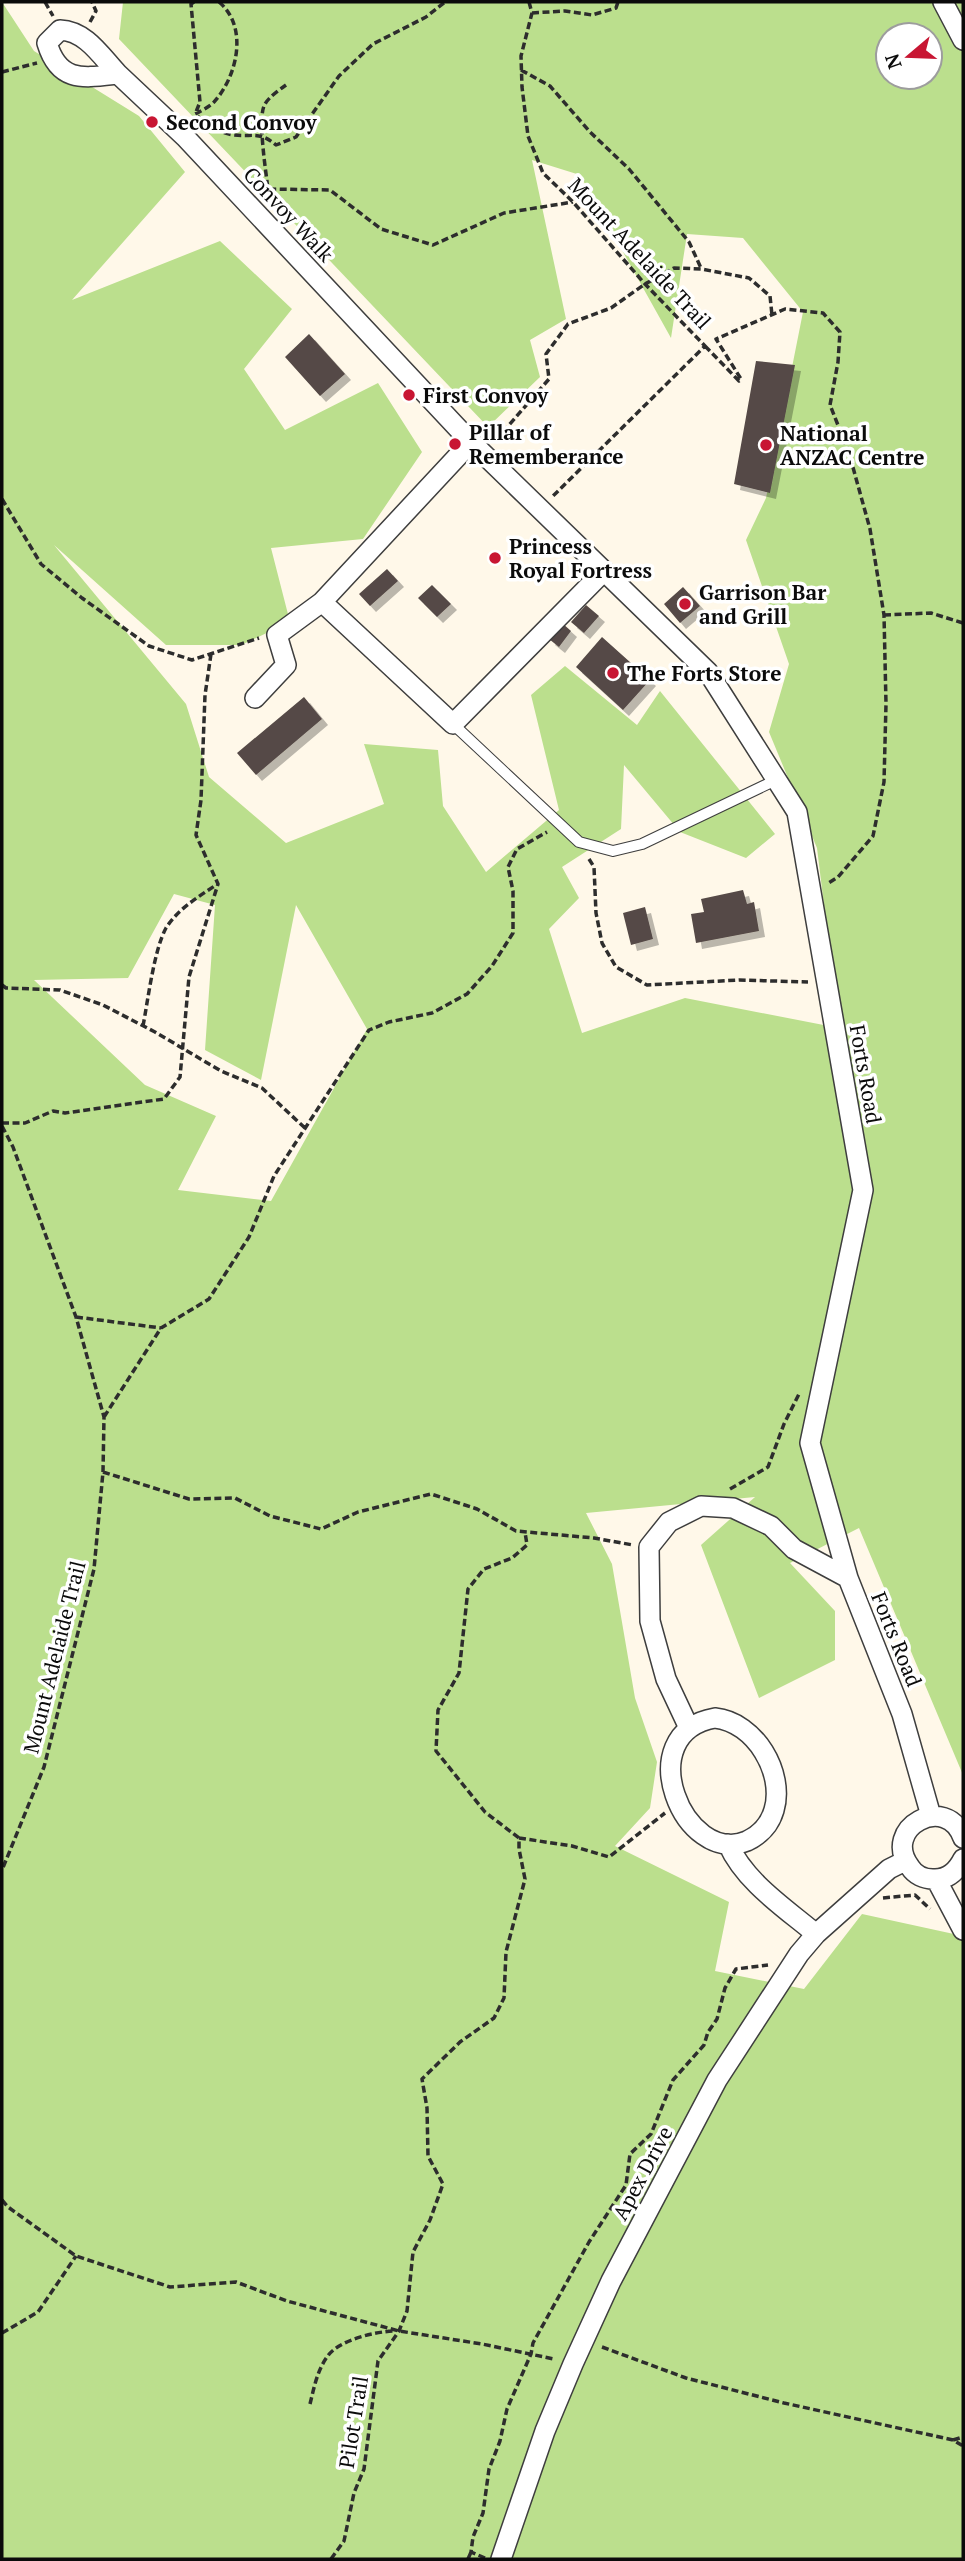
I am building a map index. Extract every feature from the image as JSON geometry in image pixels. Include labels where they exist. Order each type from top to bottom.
[{"type":"street","points":[[943,2],[963,40]]},
{"type":"street","points":[[60,30],[72,31],[82,36],[118,74],[83,78],[64,70],[52,60],[47,43],[60,30]]},
{"type":"street","name":"Convoy Walk","points":[[118,74],[185,137],[478,448]]},
{"type":"street","points":[[256,698],[286,666],[277,635],[322,602],[478,448]]},
{"type":"street","name":"Forts Road","points":[[478,448],[708,672],[797,813],[863,1190],[810,1443],[848,1578],[902,1714],[931,1816]]},
{"type":"street","points":[[322,602],[453,724],[604,572]]},
{"type":"street","points":[[689,1728],[666,1679],[650,1621],[649,1547],[669,1522],[701,1506],[733,1507],[771,1526],[794,1549],[848,1578]]},
{"type":"street","points":[[715,1718],[736,1723],[753,1738],[771,1768],[776,1797],[771,1820],[754,1837],[743,1843],[728,1844],[704,1836],[678,1803],[674,1793],[671,1764],[677,1741],[689,1728],[702,1721],[715,1718]]},
{"type":"street","points":[[961,1869],[936,1880],[923,1878],[905,1861],[902,1846],[906,1832],[917,1821],[931,1816],[944,1817],[954,1823],[963,1838]]},
{"type":"street","points":[[728,1844],[743,1868],[816,1934]]},
{"type":"street","name":"Apex Drive","points":[[501,2559],[545,2431],[573,2364],[611,2281],[717,2080],[792,1965],[816,1934],[889,1869],[905,1861]]},
{"type":"street","points":[[936,1880],[963,1930]]},
{"type":"lane","points":[[453,724],[579,842],[614,851],[642,844],[776,780]]},
{"type":"path","points":[[185,137],[200,102],[191,4],[194,2]]},
{"type":"path","points":[[195,114],[212,104],[227,83],[237,54],[236,30],[224,5],[219,2]]},
{"type":"path","points":[[195,114],[210,127],[232,135],[264,135],[276,145],[296,137],[339,76],[373,44],[426,17],[445,2]]},
{"type":"path","points":[[528,2],[533,13],[592,15],[616,8],[618,2]]},
{"type":"path","name":"Mount Adelaide Trail","points":[[533,13],[521,56],[521,70],[528,136],[543,173],[705,346],[540,509]]},
{"type":"path","points":[[2,72],[52,60]]},
{"type":"path","points":[[521,70],[550,86],[590,132],[629,169],[690,242],[701,269]]},
{"type":"path","points":[[286,85],[265,103],[260,118],[268,189],[330,190],[381,229],[433,245],[504,213],[573,202]]},
{"type":"path","points":[[478,448],[549,379],[546,354],[568,324],[611,307],[674,268],[701,269],[749,278],[770,296],[772,315]]},
{"type":"path","points":[[705,346],[739,381],[741,379],[716,339],[785,309],[823,313],[840,332],[830,405],[849,453],[870,529],[884,615],[884,782],[873,836],[838,877],[811,895]]},
{"type":"path","points":[[2,499],[41,564],[82,598],[149,646],[192,660],[272,634],[277,635]]},
{"type":"path","points":[[884,615],[931,613],[963,623]]},
{"type":"path","points":[[2,1125],[25,1123],[53,1111],[65,1113],[164,1099],[180,1077],[188,977],[218,884],[197,835],[205,695],[211,654]]},
{"type":"path","points":[[104,1417],[161,1328],[209,1299],[250,1237],[274,1176],[369,1030],[389,1022],[432,1013],[467,994],[492,966],[513,933],[513,891],[508,867],[512,858],[517,849],[561,824]]},
{"type":"path","points":[[579,842],[594,867],[596,913],[602,943],[617,967],[647,985],[739,980],[827,982]]},
{"type":"path","points":[[143,1026],[154,969],[166,929],[187,904],[218,884]]},
{"type":"path","points":[[2,985],[6,988],[60,990],[103,1005],[220,1071],[262,1088],[306,1129]]},
{"type":"path","name":"Mount Adelaide Trail","points":[[2,1125],[13,1147],[76,1317],[104,1417],[103,1472],[91,1583],[44,1767],[2,1870]]},
{"type":"path","points":[[76,1317],[161,1328]]},
{"type":"path","points":[[701,1506],[768,1467],[784,1424],[801,1390]]},
{"type":"path","points":[[103,1472],[189,1499],[235,1498],[270,1516],[321,1529],[358,1512],[431,1494],[477,1509],[516,1531],[594,1538],[649,1547]]},
{"type":"path","points":[[525,1532],[527,1545],[512,1558],[484,1569],[468,1589],[459,1673],[438,1710],[436,1751],[485,1812],[519,1838],[562,1844],[609,1857],[678,1803]]},
{"type":"path","name":"Pilot Trail","points":[[331,2559],[344,2541],[354,2493],[364,2469],[379,2361],[399,2331],[408,2311],[413,2252],[430,2220],[443,2185],[428,2156],[427,2108],[422,2079],[460,2042],[494,2018],[504,1998],[506,1952],[525,1878],[519,1838]]},
{"type":"path","points":[[882,1899],[915,1895],[931,1910]]},
{"type":"path","points":[[468,2559],[483,2512],[489,2469],[533,2343],[589,2242],[626,2185],[630,2154],[651,2134],[673,2080],[704,2045],[708,2032],[717,2019],[725,1988],[736,1969],[792,1965]]},
{"type":"path","points":[[2,2200],[76,2256],[170,2287],[236,2282],[288,2301],[399,2331],[573,2364]]},
{"type":"path","points":[[2,2333],[38,2312],[76,2256]]},
{"type":"path","points":[[310,2404],[317,2375],[329,2354],[373,2332],[399,2331]]},
{"type":"path","points":[[584,2341],[686,2378],[784,2403],[953,2440],[963,2446]]},
{"type":"path","points":[[953,2440],[963,2437]]},
{"type":"path","points":[[471,2553],[489,2559]]},
{"type":"green space","points":[[2,2],[34,51],[139,116],[185,172],[72,300],[220,241],[292,309],[244,369],[285,430],[378,383],[422,452],[363,539],[271,548],[290,622],[241,645],[166,645],[54,545],[186,704],[209,777],[286,843],[384,804],[364,744],[438,750],[443,806],[486,872],[559,810],[531,695],[565,666],[637,725],[660,691],[775,834],[746,858],[680,832],[624,765],[621,829],[562,867],[579,898],[549,929],[582,1033],[685,998],[839,1028],[817,848],[769,732],[789,664],[746,540],[766,498],[803,312],[743,238],[687,234],[671,338],[580,175],[532,160],[566,319],[530,340],[540,377],[488,427],[119,39],[123,2],[963,2],[963,1775],[859,1528],[790,1563],[835,1611],[835,1660],[759,1698],[701,1545],[755,1497],[586,1513],[612,1564],[635,1698],[657,1762],[650,1808],[615,1846],[729,1902],[715,1971],[804,1989],[862,1914],[963,1936],[963,2559],[2,2559]],"holes":[[[174,894],[215,905],[205,1050],[261,1080],[296,905],[367,1029],[271,1201],[178,1190],[216,1116],[145,1085],[34,980],[128,978]]]},
{"type":"building","points":[[309,334],[345,374],[320,396],[285,357]]},
{"type":"building","points":[[756,361],[795,365],[770,493],[734,484]]},
{"type":"building","points":[[387,569],[398,581],[370,606],[359,594]]},
{"type":"building","points":[[432,585],[451,604],[437,617],[418,598]]},
{"type":"building","points":[[683,587],[700,606],[680,623],[664,604]]},
{"type":"building","points":[[586,605],[599,616],[584,633],[571,622]]},
{"type":"building","points":[[562,623],[571,631],[559,647],[549,639]]},
{"type":"building","name":"The Forts Store","points":[[602,637],[650,680],[623,710],[576,667]]},
{"type":"building","points":[[304,697],[322,719],[256,775],[237,753]]},
{"type":"building","points":[[743,890],[747,904],[754,902],[759,931],[696,943],[691,914],[704,912],[701,899]]},
{"type":"building","points":[[645,907],[653,939],[631,945],[623,913]]},
{"type":"place","name":"Second Convoy","points":[[152,122]]},
{"type":"place","name":"First Convoy","points":[[409,395]]},
{"type":"place","name":"Pillar of Rememberance","points":[[455,444]]},
{"type":"place","name":"National ANZAC Centre","points":[[766,445]]},
{"type":"place","name":"Princess Royal Fortress","points":[[495,558]]},
{"type":"place","name":"Garrison Bar and Grill","points":[[685,604]]},
{"type":"place","name":"The Forts Store","points":[[613,673]]}]
